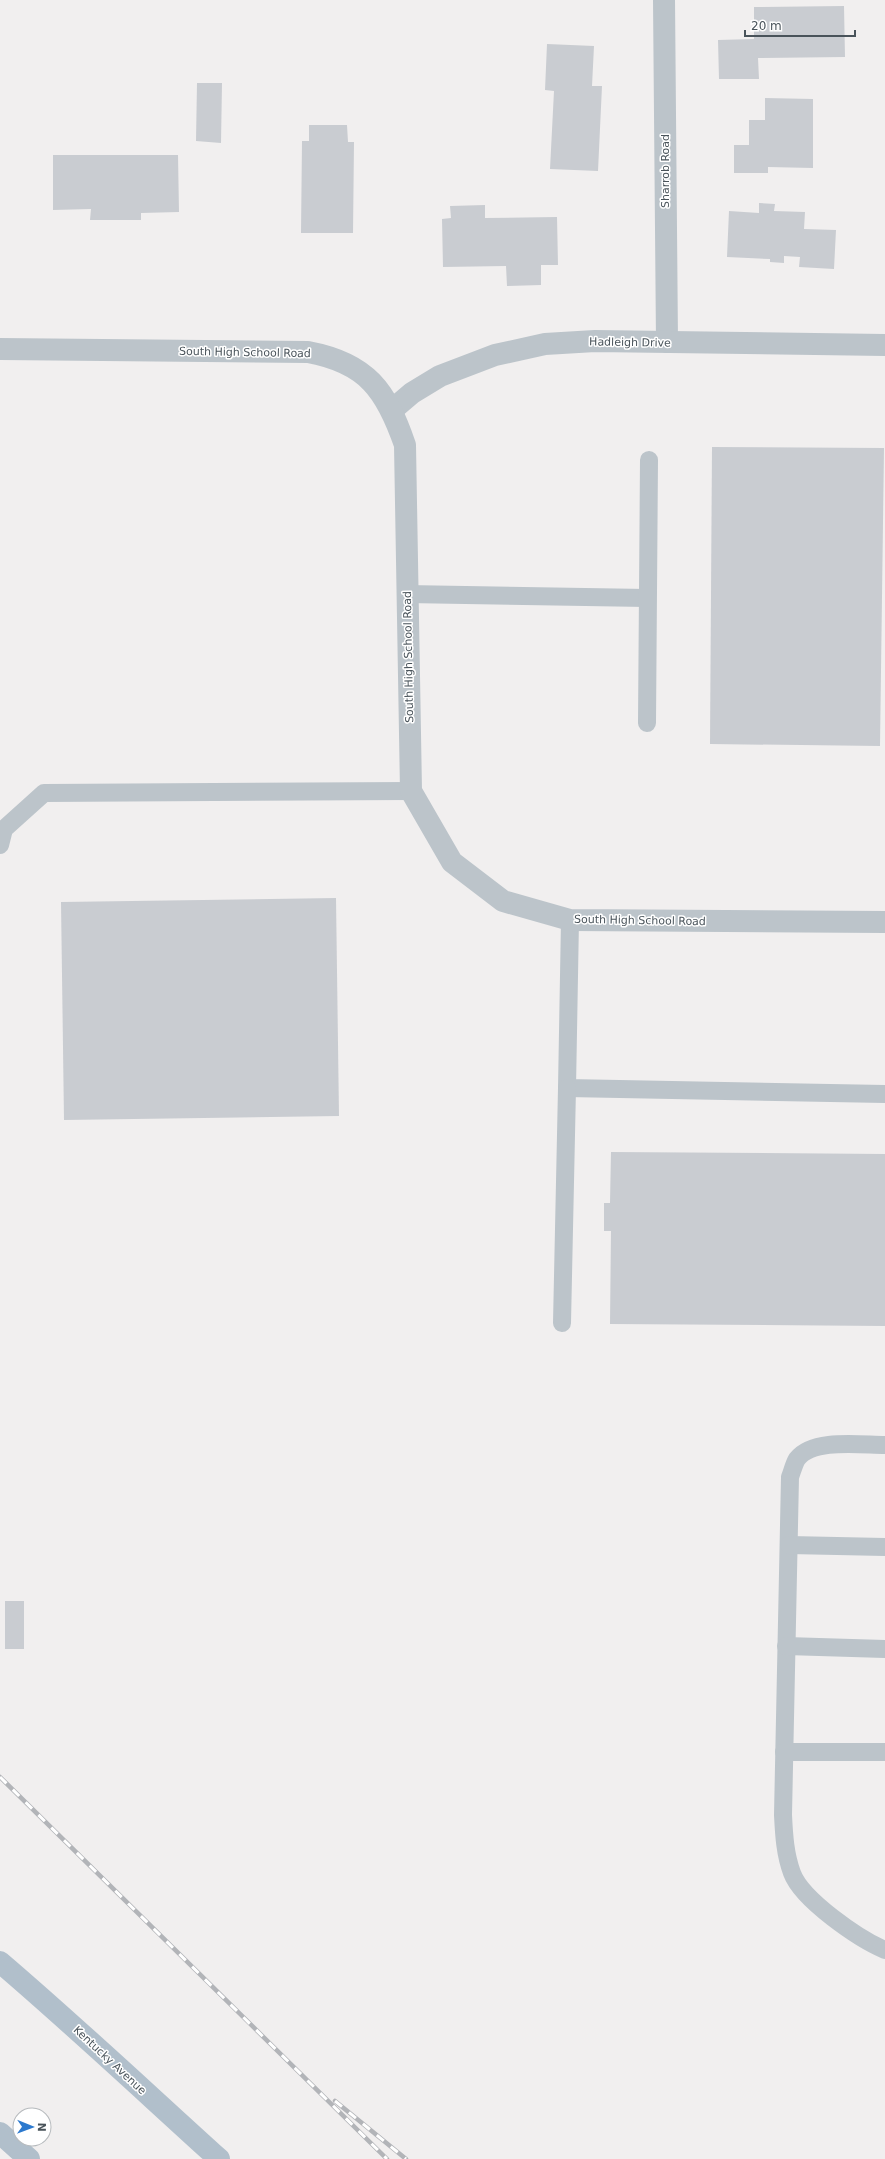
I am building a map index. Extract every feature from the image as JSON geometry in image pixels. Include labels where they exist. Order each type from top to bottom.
[{"type":"main road","name":"Kentucky Avenue","points":[[0,1962],[122,2069],[218,2159]]},
{"type":"main road","points":[[0,2133],[29,2159]]},
{"type":"street","name":"Sharrob Road","points":[[664,0],[666,342]]},
{"type":"street","name":"Hadleigh Drive","points":[[392,410],[412,393],[440,376],[478,360],[528,346],[562,342],[885,345]]},
{"type":"street","name":"South High School Road","points":[[0,349],[308,352],[335,358],[354,368],[379,388],[392,410],[405,445],[406,594],[411,791],[452,862],[503,901],[570,920],[885,922]]},
{"type":"lane","points":[[647,723],[649,460]]},
{"type":"lane","points":[[406,594],[647,598]]},
{"type":"lane","points":[[0,845],[4,829],[44,793],[411,791]]},
{"type":"lane","points":[[562,1323],[570,920]]},
{"type":"lane","points":[[567,1088],[885,1094]]},
{"type":"lane","points":[[885,1445],[835,1445],[814,1448],[798,1459],[790,1477],[784,1752],[785,1848],[792,1874],[809,1899],[867,1943],[885,1950]]},
{"type":"lane","points":[[789,1545],[885,1546]]},
{"type":"lane","points":[[786,1646],[885,1649]]},
{"type":"lane","points":[[784,1752],[885,1752]]},
{"type":"building","points":[[844,6],[845,57],[758,58],[759,79],[719,79],[718,40],[754,39],[754,7]]},
{"type":"building","points":[[547,44],[594,46],[592,86],[602,86],[598,171],[550,169],[554,91],[545,90]]},
{"type":"building","points":[[197,83],[222,83],[221,143],[196,141]]},
{"type":"building","points":[[765,98],[813,99],[813,168],[768,167],[768,173],[734,173],[734,145],[749,145],[749,120],[765,120]]},
{"type":"building","points":[[309,125],[347,125],[348,142],[354,142],[353,233],[301,233],[302,141],[309,141]]},
{"type":"building","points":[[53,155],[178,155],[179,212],[141,213],[141,220],[90,220],[91,209],[53,210]]},
{"type":"building","points":[[759,203],[775,204],[774,211],[805,212],[804,229],[836,230],[834,269],[799,267],[800,257],[784,256],[784,263],[770,262],[770,259],[727,257],[729,211],[759,213]]},
{"type":"building","points":[[485,205],[485,218],[557,217],[558,265],[541,265],[541,285],[507,286],[506,266],[443,267],[442,219],[451,218],[450,206]]},
{"type":"building","points":[[712,447],[884,448],[880,746],[710,744]]},
{"type":"building","points":[[336,898],[339,1116],[64,1120],[61,902]]},
{"type":"building","points":[[611,1152],[885,1154],[885,1326],[610,1324],[611,1231],[604,1231],[604,1203],[610,1203]]},
{"type":"building","points":[[5,1601],[24,1601],[24,1649],[5,1649]]},
{"type":"railway","points":[[0,1777],[387,2159]]},
{"type":"railway","points":[[335,2101],[406,2159]]}]
